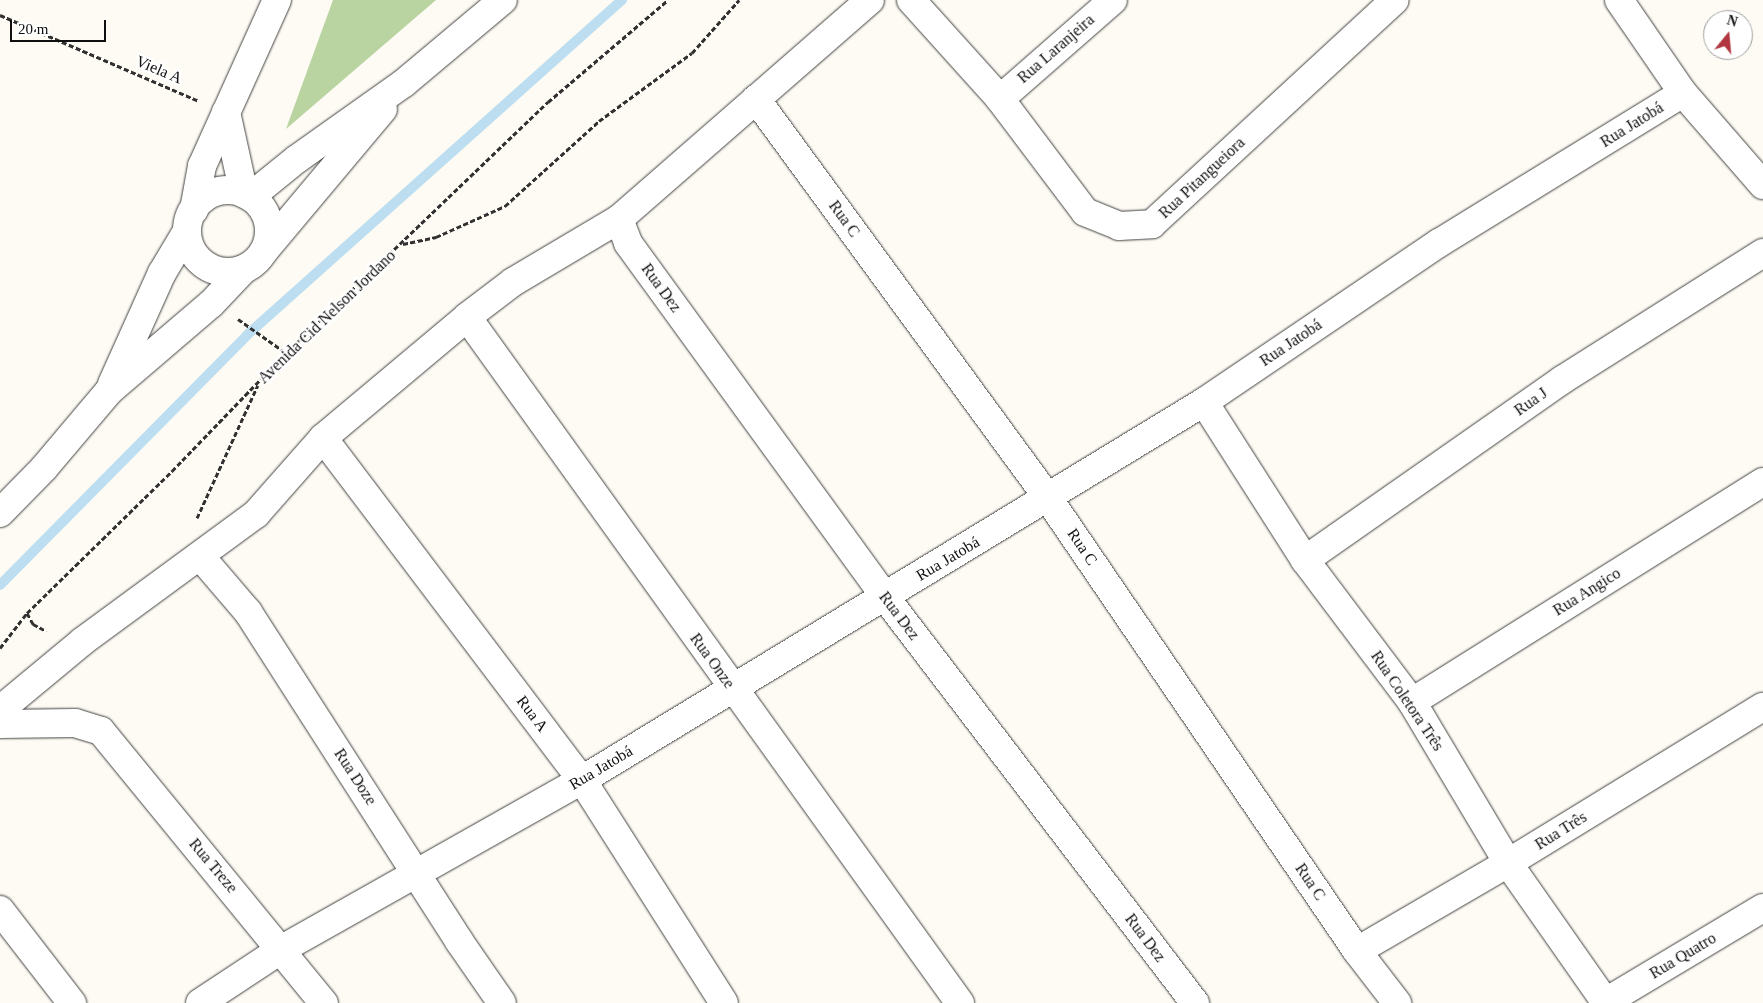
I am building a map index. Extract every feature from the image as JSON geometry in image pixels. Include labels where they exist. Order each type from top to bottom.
[{"type":"street","points":[[226,112],[247,195],[264,212],[268,221],[268,242],[254,260],[218,271],[206,266],[196,256],[190,220],[202,166],[226,112],[277,0]]},
{"type":"street","points":[[109,391],[162,273],[203,199],[216,192],[247,195],[404,83],[503,0]]},
{"type":"street","points":[[0,710],[83,641],[256,514],[323,438],[467,317],[514,282],[619,219],[870,0]]},
{"type":"street","name":"Rua Pitangueiora","points":[[911,0],[1000,98],[1085,212],[1119,226],[1152,224],[1395,0]]},
{"type":"street","name":"Rua Laranjeira","points":[[1000,98],[1113,0]]},
{"type":"street","points":[[1619,0],[1683,93],[1763,185]]},
{"type":"street","points":[[0,512],[44,468],[109,391],[211,304],[254,260],[404,83]]},
{"type":"street","name":"Rua Jatobá","points":[[200,1003],[282,949],[419,874],[582,780],[1048,498],[1204,402],[1439,244],[1683,93]]},
{"type":"street","name":"Rua C","points":[[756,99],[1048,498],[1357,951],[1397,1003]]},
{"type":"street","name":"Rua Dez","points":[[619,219],[628,243],[885,597],[1195,1003]]},
{"type":"street","name":"Rua J","points":[[1305,560],[1562,380],[1763,253]]},
{"type":"street","name":"Rua Onze","points":[[467,317],[960,1003]]},
{"type":"street","name":"Rua Coletora Três","points":[[1204,402],[1305,560],[1412,702],[1508,863],[1605,1003]]},
{"type":"street","name":"Rua A","points":[[323,438],[582,780],[724,1003]]},
{"type":"street","name":"Rua Angico","points":[[1412,702],[1763,482]]},
{"type":"street","name":"Rua Doze","points":[[204,553],[248,612],[502,1003]]},
{"type":"street","name":"Rua Três","points":[[1357,951],[1508,863],[1763,706]]},
{"type":"street","name":"Rua Treze","points":[[0,724],[75,723],[101,731],[282,949],[324,1003]]},
{"type":"street","name":"Rua Quatro","points":[[1605,1003],[1763,908]]},
{"type":"street","points":[[0,910],[72,1003]]},
{"type":"path","name":"Avenida Cid Nelson Jordano","points":[[0,648],[27,613],[286,353],[402,244],[548,102],[668,0]]},
{"type":"path","points":[[402,244],[436,237],[505,206],[599,121],[692,53],[739,0]]},
{"type":"path","name":"Viela A","points":[[0,15],[226,112]]},
{"type":"path","points":[[236,317],[286,353]]},
{"type":"path","points":[[204,553],[191,535],[193,527],[259,382]]},
{"type":"green space","points":[[333,0],[436,0],[286,129]]},
{"type":"waterway","points":[[0,585],[247,335],[622,0]]}]
